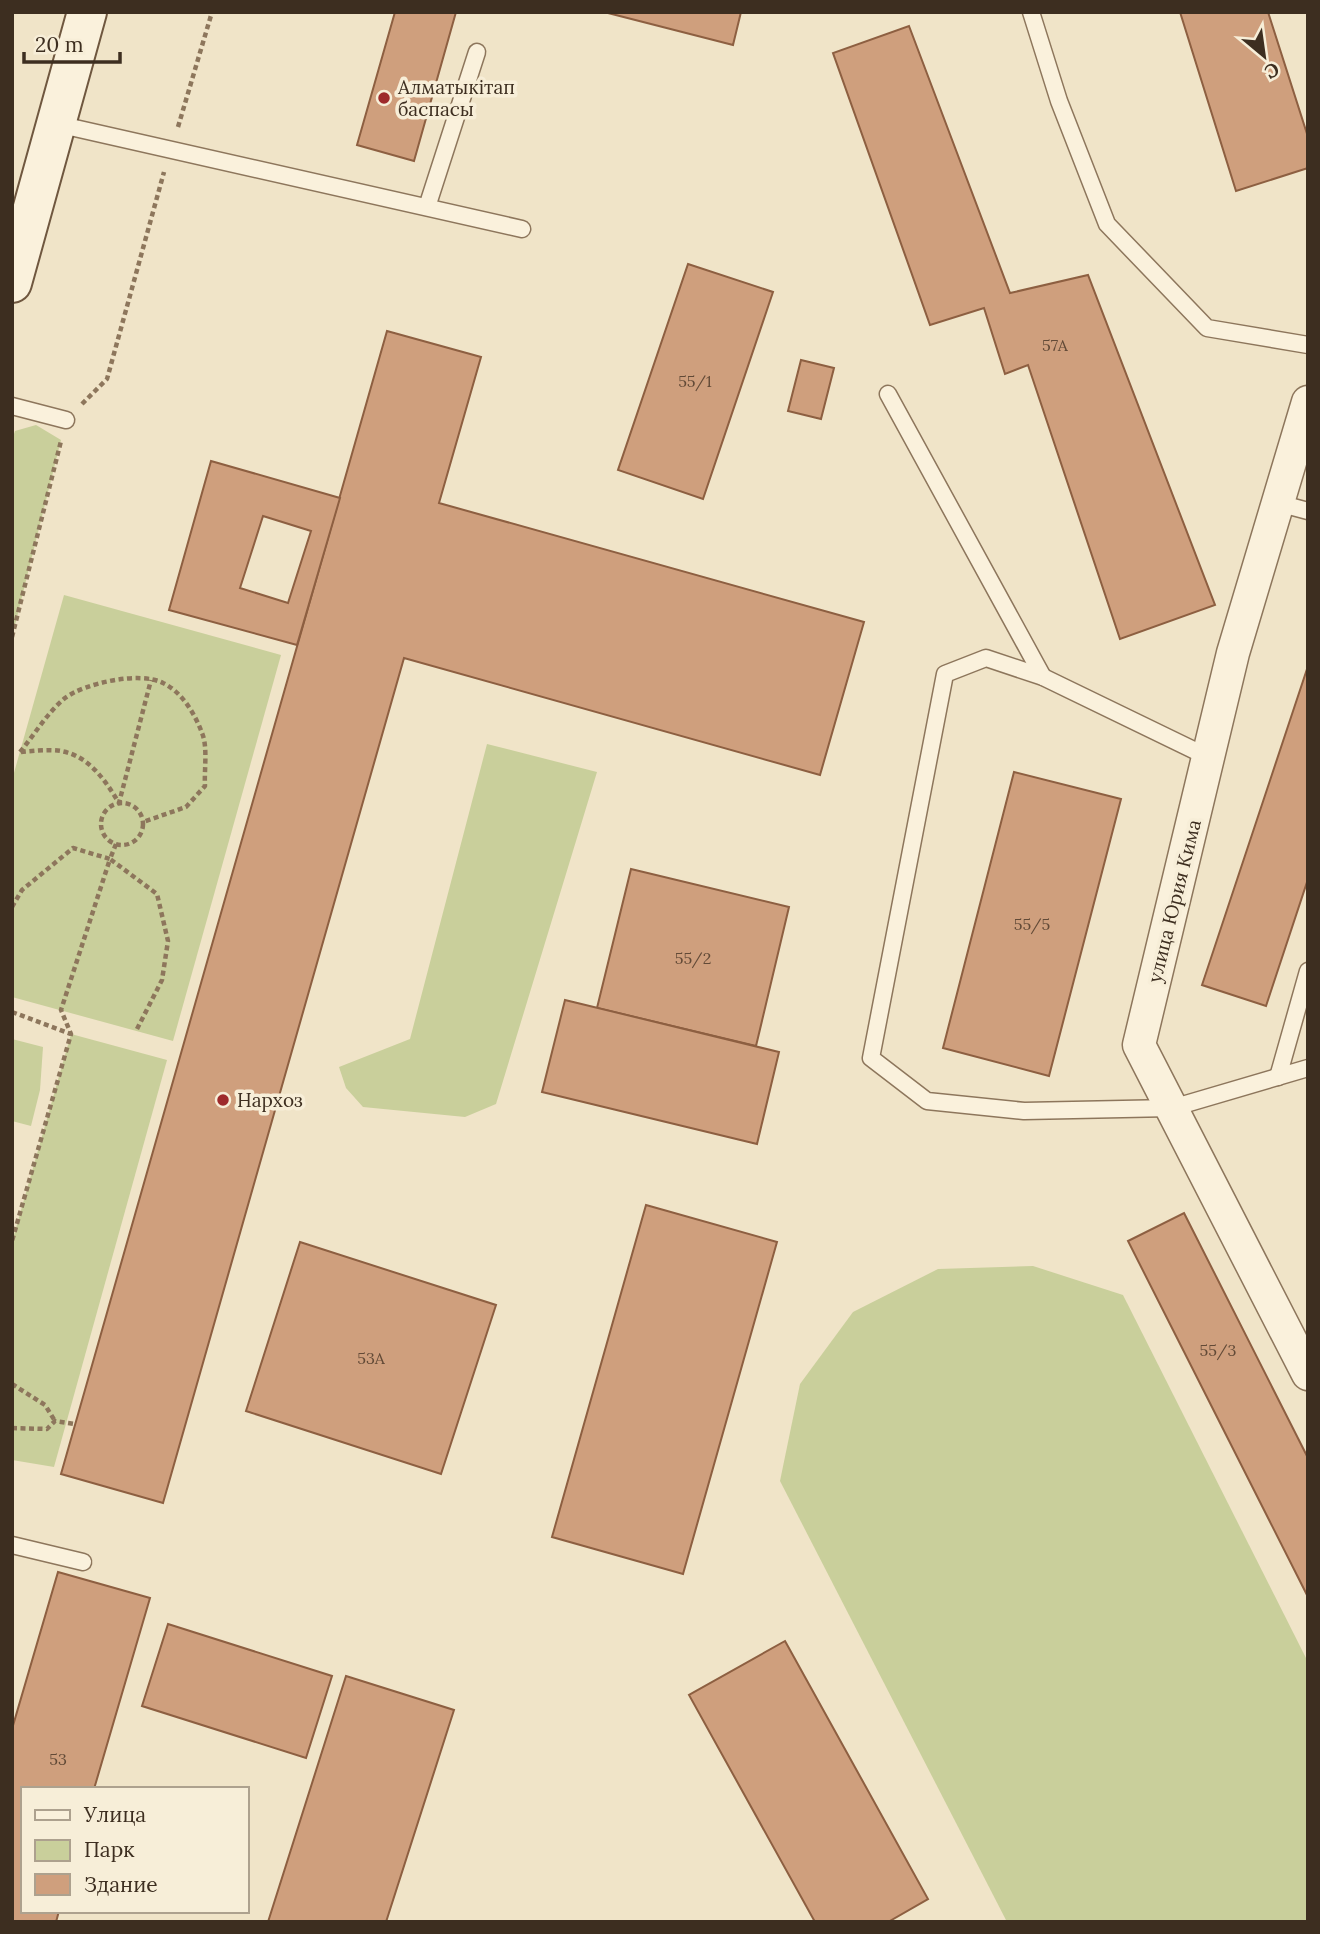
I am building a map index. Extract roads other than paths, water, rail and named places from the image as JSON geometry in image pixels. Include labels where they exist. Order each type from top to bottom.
[{"type":"main road","points":[[15,260],[57,124],[87,12]]},
{"type":"street","name":"улица Юрия Кима","points":[[1308,402],[1233,653],[1139,1045],[1308,1374]]},
{"type":"lane","points":[[1031,12],[1059,101],[1107,224],[1207,327],[1308,345]]},
{"type":"lane","points":[[427,207],[477,52]]},
{"type":"lane","points":[[57,124],[523,229]]},
{"type":"lane","points":[[888,394],[1043,677]]},
{"type":"lane","points":[[12,406],[66,420]]},
{"type":"lane","points":[[1278,503],[1308,511]]},
{"type":"lane","points":[[1208,757],[1043,677],[986,658],[945,674],[871,1058],[927,1101],[1024,1111],[1172,1108],[1308,1068]]},
{"type":"lane","points":[[1278,1077],[1308,971]]},
{"type":"lane","points":[[12,1545],[83,1562]]},
{"type":"place","name":"Алматыкітап баспасы","points":[[384,98]]},
{"type":"place","name":"Нархоз","points":[[223,1100]]}]
